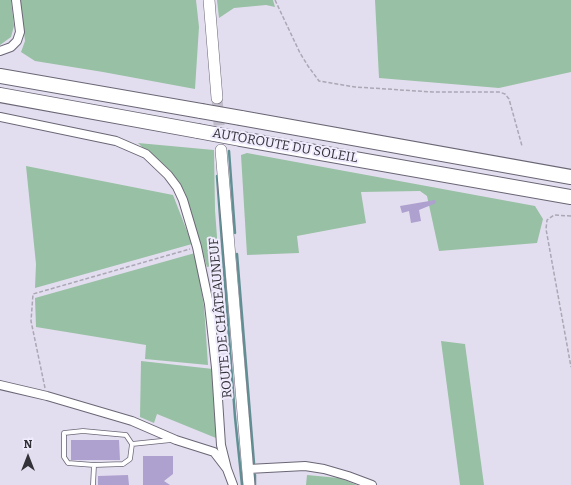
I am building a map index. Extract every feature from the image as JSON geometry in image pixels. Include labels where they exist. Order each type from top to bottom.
[{"type":"highway","name":"AUTOROUTE DU SOLEIL","points":[[0,76],[571,177]]},
{"type":"highway","name":"AUTOROUTE DU SOLEIL","points":[[0,95],[571,197]]},
{"type":"main road","points":[[209,0],[217,98]]},
{"type":"main road","name":"ROUTE DE CHÂTEAUNEUF","points":[[221,150],[249,485]]},
{"type":"street","points":[[0,51],[11,48],[17,41],[20,32],[16,0]]},
{"type":"street","points":[[0,118],[116,141],[146,154],[168,175],[177,187],[197,247],[209,304],[216,368],[221,446],[233,485]]},
{"type":"street","points":[[0,385],[47,396],[132,420],[176,440],[214,452],[227,469]]},
{"type":"street","points":[[248,469],[305,466],[324,469],[372,485]]},
{"type":"lane","points":[[83,431],[126,435],[132,444],[130,459],[123,464],[94,465],[68,463],[64,457],[64,432],[83,431]]},
{"type":"lane","points":[[132,444],[176,440]]},
{"type":"lane","points":[[93,485],[94,465]]},
{"type":"path","points":[[275,0],[300,53],[319,81],[355,88],[433,92],[499,92],[505,94],[508,99],[522,146]]},
{"type":"path","points":[[571,216],[554,215],[547,220],[546,229],[571,367]]},
{"type":"path","points":[[47,396],[31,321],[33,294],[197,247]]},
{"type":"green space","points":[[0,0],[11,0],[14,26],[11,37],[0,45]]},
{"type":"green space","points":[[20,0],[196,0],[199,27],[195,89],[35,61],[21,52],[25,41]]},
{"type":"green space","points":[[217,0],[273,0],[275,7],[266,5],[234,8],[219,18]]},
{"type":"green space","points":[[375,0],[571,0],[571,72],[499,88],[379,78]]},
{"type":"green space","points":[[138,143],[214,150],[215,210],[219,264],[207,267],[185,193],[179,183]]},
{"type":"green space","points":[[247,153],[535,206],[543,219],[537,243],[439,251],[427,196],[420,191],[361,192],[366,223],[297,236],[299,253],[247,255],[241,155]]},
{"type":"green space","points":[[26,166],[173,195],[192,244],[35,288],[36,264]]},
{"type":"green space","points":[[195,253],[204,306],[208,365],[145,359],[146,345],[36,327],[35,298]]},
{"type":"green space","points":[[441,341],[465,344],[484,485],[460,485]]},
{"type":"green space","points":[[141,361],[213,369],[216,438],[157,414],[154,423],[140,417]]},
{"type":"green space","points":[[307,475],[339,478],[357,485],[306,485]]},
{"type":"building","points":[[435,200],[436,203],[419,210],[421,221],[411,223],[409,211],[402,213],[400,206]]},
{"type":"building","points":[[71,440],[119,440],[120,460],[71,460]]},
{"type":"building","points":[[143,456],[173,456],[173,474],[164,481],[170,485],[143,485]]},
{"type":"building","points":[[128,475],[129,485],[98,485],[98,476]]},
{"type":"waterway","points":[[229,151],[235,233]]},
{"type":"waterway","points":[[217,176],[235,417],[242,485]]},
{"type":"waterway","points":[[237,254],[254,463]]},
{"type":"waterway","points":[[255,475],[255,485]]},
{"type":"tunnel","points":[[217,98],[221,150]]}]
